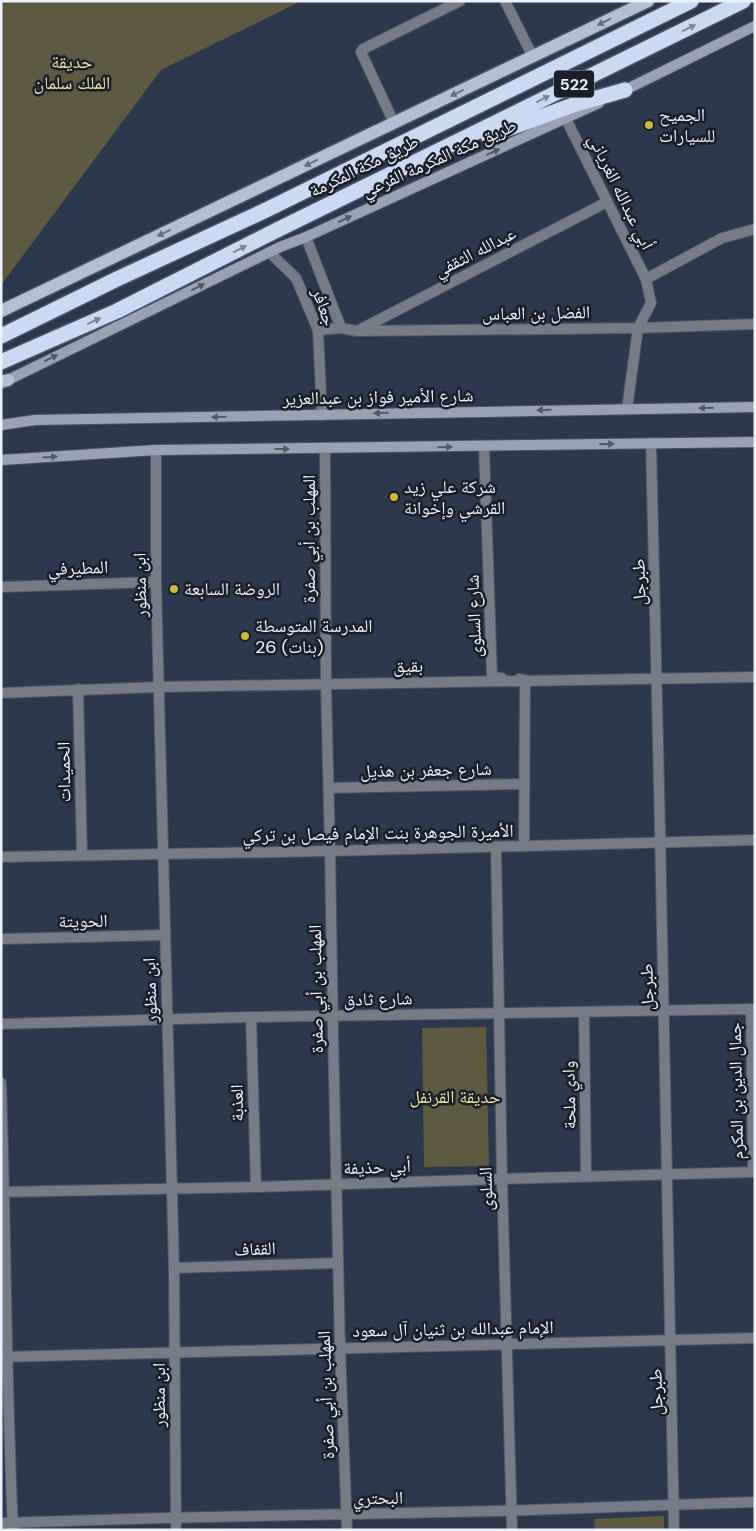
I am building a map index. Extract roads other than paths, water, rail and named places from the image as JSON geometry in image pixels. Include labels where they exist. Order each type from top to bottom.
[{"type":"highway","points":[[566,61],[680,1]]},
{"type":"highway","name":"طريق مكة المكرمة","points":[[1,336],[117,279],[264,211],[691,1]]},
{"type":"highway","name":"طريق مكة المكرمة","points":[[1,362],[117,311],[275,231],[743,1]]},
{"type":"highway","points":[[405,167],[576,104],[625,90]]},
{"type":"main road","points":[[1,311],[648,1]]},
{"type":"main road","name":"طريق مكة المكرمة الفرعي","points":[[4,381],[269,252],[306,238],[566,119],[755,26]]},
{"type":"main road","name":"شارع الأمير فواز بن عبدالعزير","points":[[1,425],[35,420],[755,407]]},
{"type":"main road","points":[[1,460],[156,450],[755,442]]},
{"type":"street","points":[[394,123],[361,52],[363,49],[460,1]]},
{"type":"street","points":[[506,1],[533,56]]},
{"type":"street","name":"أبي عبدالله الغرياني","points":[[566,119],[646,279],[651,303],[638,328],[627,409]]},
{"type":"street","name":"عبدالله الثقفي","points":[[357,331],[607,202]]},
{"type":"street","points":[[646,279],[722,238],[755,230]]},
{"type":"street","points":[[306,238],[341,328]]},
{"type":"street","name":"جعافر","points":[[269,252],[296,278],[318,330],[322,414]]},
{"type":"street","name":"الفضل بن العباس","points":[[318,330],[341,328],[357,331],[638,328],[755,324]]},
{"type":"street","name":"طبرجل","points":[[651,443],[661,843],[674,1530]]},
{"type":"street","name":"شارع السلوى","points":[[484,446],[492,677],[525,680]]},
{"type":"street","name":"المهلب بن أبي صفرة","points":[[325,448],[326,684],[332,1016],[340,1348],[347,1530]]},
{"type":"street","name":"ابن منظور","points":[[156,450],[156,582],[174,1268],[176,1530]]},
{"type":"street","name":"المطيرفي","points":[[1,587],[156,582]]},
{"type":"street","name":"بقيق","points":[[1,693],[159,687],[755,676]]},
{"type":"street","points":[[524,846],[525,680]]},
{"type":"street","name":"الحميدات","points":[[78,689],[82,854]]},
{"type":"street","name":"شارع جعفر بن هذيل","points":[[329,788],[524,784]]},
{"type":"street","name":"الأميرة الجوهرة بنت الإمام فيصل بن تركي","points":[[1,857],[755,840]]},
{"type":"street","name":"السلوى","points":[[496,847],[502,1179],[512,1530]]},
{"type":"street","name":"الحويتة","points":[[1,938],[165,935]]},
{"type":"street","name":"شارع ثادق","points":[[1,1024],[251,1017],[753,1009]]},
{"type":"street","name":"جمال الدين بن المكرم","points":[[753,1009],[754,1172]]},
{"type":"street","name":"وادي ملحة","points":[[584,1012],[586,1176]]},
{"type":"street","name":"العذبة","points":[[251,1017],[256,1187]]},
{"type":"street","points":[[1,1083],[4,1357],[13,1526]]},
{"type":"street","name":"أبي حذيفة","points":[[3,1192],[336,1185],[754,1172]]},
{"type":"street","name":"القفاف","points":[[174,1268],[338,1263]]},
{"type":"street","name":"الإمام عبدالله بن ثنيان آل سعود","points":[[4,1357],[755,1338]]},
{"type":"street","name":"البحتري","points":[[1,1522],[13,1526],[176,1518],[512,1511],[755,1502]]},
{"type":"place","name":"الجميح للسيارات","points":[[649,125]]},
{"type":"place","name":"شركة علي زيد القرشي وإخوانة","points":[[394,497]]},
{"type":"place","name":"الروضة السابعة","points":[[174,589]]},
{"type":"place","name":"المدرسة المتوسطة 26 (بنات)","points":[[245,636]]},
{"type":"park label","name":"حديقة الملك سلمان","points":[[72,72]]},
{"type":"park label","name":"حديقة القرنفل","points":[[455,1097]]}]
